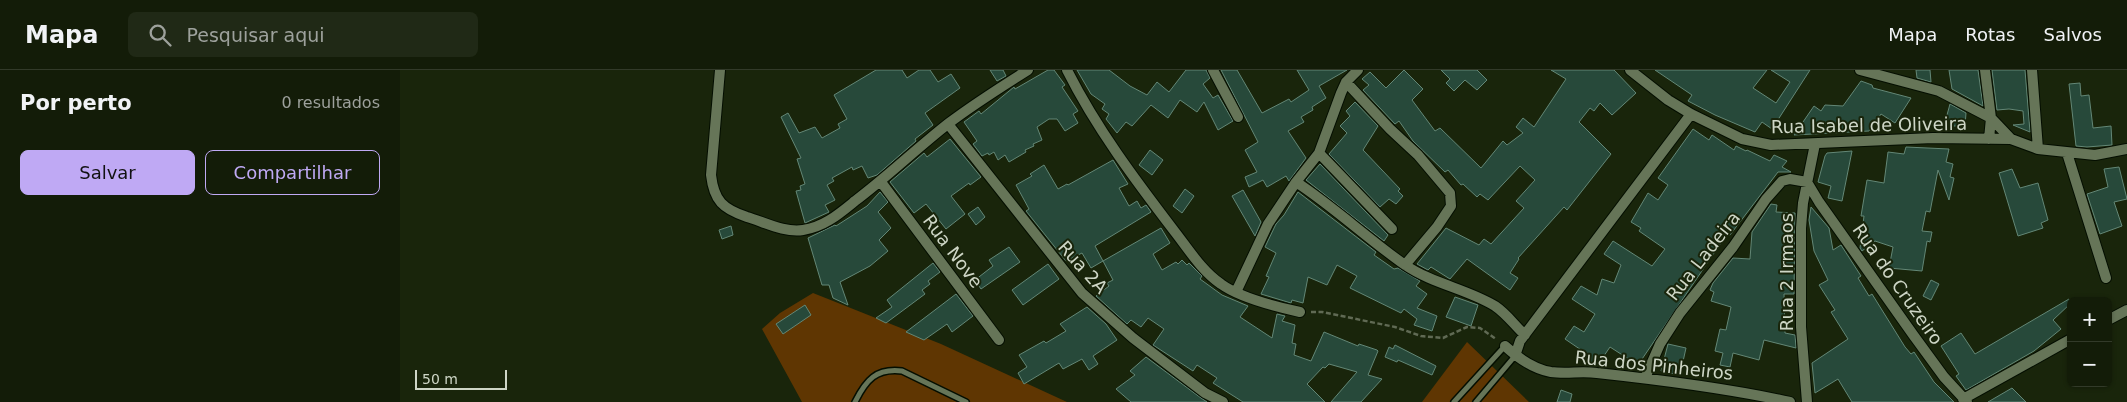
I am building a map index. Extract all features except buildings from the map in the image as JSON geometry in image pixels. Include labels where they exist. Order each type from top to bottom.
[{"type":"street","points":[[720,70],[711,175],[713,191],[720,203],[732,212],[788,230],[802,231],[826,223],[881,182],[948,124],[995,90],[1028,70]]},
{"type":"street","points":[[1067,70],[1102,130],[1152,201],[1206,271],[1222,285],[1236,292],[1300,312]]},
{"type":"street","points":[[1213,70],[1238,117]]},
{"type":"street","points":[[1236,292],[1268,224],[1296,182],[1319,153],[1346,82],[1358,70]]},
{"type":"street","name":"Rua Isabel de Oliveira","points":[[1630,70],[1668,100],[1691,114],[1742,139],[1771,145],[1933,138],[2011,139],[2038,149],[2095,155],[2127,149]]},
{"type":"street","points":[[1860,70],[1883,73],[1939,91],[1991,118],[2011,139]]},
{"type":"street","points":[[1985,70],[1991,118],[1989,139]]},
{"type":"street","points":[[2032,70],[2038,149]]},
{"type":"street","points":[[1346,82],[1390,129],[1418,155],[1450,193],[1451,206],[1437,227],[1405,265]]},
{"type":"street","points":[[1515,356],[1523,338],[1691,114]]},
{"type":"street","name":"Rua 2A","points":[[948,124],[1082,293],[1146,348],[1205,392],[1223,402]]},
{"type":"street","name":"Rua 2 Irmaos","points":[[1807,402],[1801,327],[1801,228],[1803,203],[1815,144]]},
{"type":"street","points":[[1319,153],[1392,229]]},
{"type":"street","points":[[2067,153],[2106,278]]},
{"type":"street","name":"Rua Ladeira","points":[[1644,378],[1660,344],[1680,313],[1733,247],[1766,199],[1782,181],[1808,182]]},
{"type":"street","name":"Rua Nove","points":[[881,182],[999,340]]},
{"type":"street","points":[[1296,182],[1405,265],[1426,278],[1494,305],[1506,315],[1523,338]]},
{"type":"street","name":"Rua do Cruzeiro","points":[[1808,182],[1819,202],[1907,327],[1965,401]]},
{"type":"street","points":[[2112,318],[2127,310]]},
{"type":"street","points":[[1504,346],[1523,338]]},
{"type":"street","points":[[1965,401],[2067,341]]},
{"type":"street","name":"Rua dos Pinheiros","points":[[1504,346],[1515,356],[1529,364],[1551,372],[1585,372],[1644,378],[1742,391],[1790,402]]},
{"type":"lane","points":[[1454,402],[1504,346]]},
{"type":"lane","points":[[1476,402],[1515,356]]},
{"type":"lane","points":[[855,402],[862,388],[877,374],[891,370],[902,371],[966,402]]},
{"type":"path","points":[[1300,312],[1322,312],[1395,327],[1421,336],[1443,338],[1467,327],[1480,328],[1504,346]]},
{"type":"shaded area","points":[[813,293],[941,344],[1067,402],[802,402],[762,329],[780,313]]},
{"type":"shaded area","points":[[1467,342],[1529,402],[1422,402]]}]
